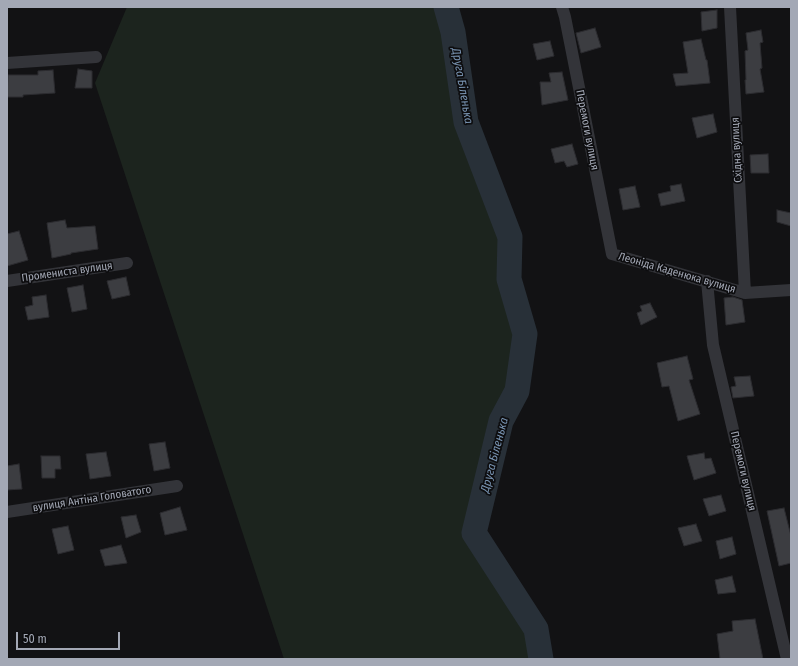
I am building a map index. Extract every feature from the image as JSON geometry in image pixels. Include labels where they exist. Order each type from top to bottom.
[{"type":"street","name":"Перемоги вулиця","points":[[562,7],[612,254]]},
{"type":"street","name":"Східна вулиця","points":[[730,7],[745,293]]},
{"type":"street","points":[[7,64],[96,57]]},
{"type":"street","name":"Леоніда Каденюка вулиця","points":[[612,254],[745,293],[791,290]]},
{"type":"street","name":"Промениста вулиця","points":[[7,281],[127,263]]},
{"type":"street","name":"Перемоги вулиця","points":[[707,281],[713,345],[788,659]]},
{"type":"street","name":"вулиця Антіна Головатого","points":[[7,512],[177,486]]},
{"type":"shaded area","points":[[127,7],[446,7],[453,32],[466,122],[510,237],[509,279],[525,334],[517,391],[501,421],[474,533],[536,629],[541,659],[284,659],[95,83]]},
{"type":"building","points":[[717,10],[717,28],[702,31],[701,12]]},
{"type":"building","points":[[595,28],[601,47],[581,53],[576,33]]},
{"type":"building","points":[[761,30],[763,42],[760,43],[762,68],[760,69],[764,92],[746,94],[745,51],[748,50],[746,33]]},
{"type":"building","points":[[701,39],[707,60],[710,83],[676,86],[673,74],[688,73],[683,42]]},
{"type":"building","points":[[550,41],[554,56],[537,60],[533,44]]},
{"type":"building","points":[[78,69],[92,71],[92,88],[75,88]]},
{"type":"building","points":[[53,70],[55,93],[23,95],[23,97],[7,97],[8,75],[38,75],[38,71]]},
{"type":"building","points":[[562,72],[568,100],[542,105],[540,82],[551,82],[549,73]]},
{"type":"building","points":[[713,114],[717,132],[697,138],[692,118]]},
{"type":"building","points":[[572,144],[578,164],[567,167],[564,161],[555,163],[551,149]]},
{"type":"building","points":[[768,154],[769,173],[751,173],[750,155]]},
{"type":"building","points":[[681,184],[685,201],[661,206],[658,194],[671,191],[670,186]]},
{"type":"building","points":[[635,186],[640,207],[623,210],[619,189]]},
{"type":"building","points":[[777,210],[791,213],[791,226],[777,222]]},
{"type":"building","points":[[65,220],[67,228],[95,226],[98,249],[71,253],[52,258],[47,223]]},
{"type":"building","points":[[19,231],[28,260],[7,266],[7,234]]},
{"type":"building","points":[[126,277],[130,295],[112,299],[107,281]]},
{"type":"building","points":[[83,285],[87,309],[72,312],[67,288]]},
{"type":"building","points":[[46,295],[49,317],[28,320],[25,307],[33,305],[32,297]]},
{"type":"building","points":[[733,297],[742,300],[745,322],[726,325],[724,298]]},
{"type":"building","points":[[650,303],[657,317],[641,325],[637,313],[642,311],[640,306]]},
{"type":"building","points":[[687,356],[693,379],[689,380],[700,414],[678,421],[669,386],[662,387],[657,363]]},
{"type":"building","points":[[750,376],[754,396],[733,398],[731,387],[736,386],[734,377]]},
{"type":"building","points":[[165,442],[170,468],[154,471],[149,444]]},
{"type":"building","points":[[106,452],[111,476],[90,479],[86,454]]},
{"type":"building","points":[[704,453],[705,459],[711,458],[716,473],[694,480],[687,456]]},
{"type":"building","points":[[41,456],[60,456],[61,469],[55,469],[55,478],[42,478]]},
{"type":"building","points":[[19,464],[22,489],[7,490],[7,466]]},
{"type":"building","points":[[721,495],[726,511],[709,516],[703,499]]},
{"type":"building","points":[[180,507],[187,530],[165,535],[160,513]]},
{"type":"building","points":[[784,508],[791,536],[791,563],[779,566],[767,511]]},
{"type":"building","points":[[136,515],[141,532],[126,538],[121,517]]},
{"type":"building","points":[[696,524],[702,541],[684,546],[678,528]]},
{"type":"building","points":[[68,526],[74,550],[58,554],[52,529]]},
{"type":"building","points":[[732,537],[736,554],[720,559],[716,541]]},
{"type":"building","points":[[121,545],[127,563],[105,566],[100,550]]},
{"type":"building","points":[[732,576],[736,592],[718,594],[715,580]]},
{"type":"building","points":[[755,619],[763,659],[720,659],[717,634],[733,631],[732,621]]},
{"type":"waterway","name":"Друга Біленька","points":[[446,7],[453,32],[466,122],[510,237],[509,279],[525,334],[517,391],[501,421],[474,533],[536,629],[541,659]]}]
